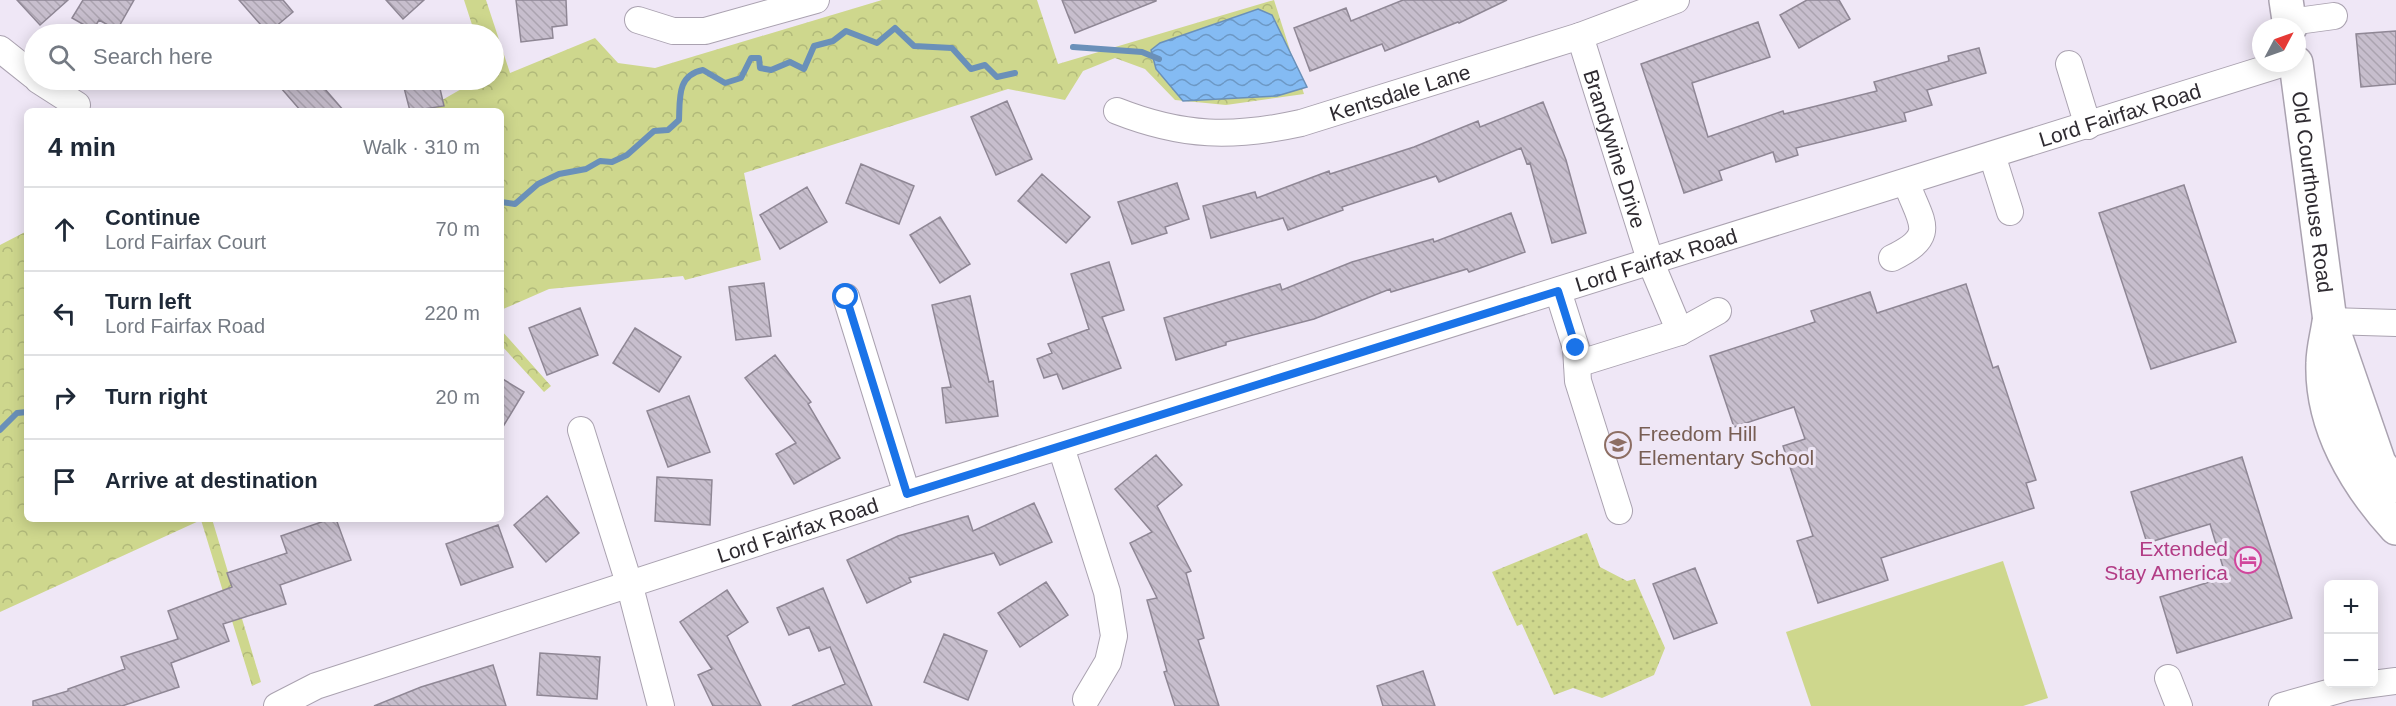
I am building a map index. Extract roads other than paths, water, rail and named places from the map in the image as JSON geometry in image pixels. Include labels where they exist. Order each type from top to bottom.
[{"type":"main road","name":"Old Courthouse Road","points":[[2297,72],[2330,321],[2379,463],[2396,486]]},
{"type":"main road","name":"Old Courthouse Road","points":[[2330,321],[2323,363],[2325,395],[2333,429],[2361,485],[2396,528]]},
{"type":"main road","points":[[2366,428],[2396,458]]},
{"type":"street","points":[[638,20],[673,31],[705,31],[816,0]]},
{"type":"street","name":"Kentsdale Lane","points":[[1117,111],[1152,125],[1189,132],[1227,134],[1269,130],[1301,123],[1580,36],[1676,0]]},
{"type":"street","points":[[2289,16],[2334,16]]},
{"type":"street","name":"Brandywine Drive","points":[[1580,36],[1651,263],[1680,332]]},
{"type":"street","points":[[0,49],[24,68]]},
{"type":"street","points":[[2069,64],[2088,126]]},
{"type":"street","name":"Lord Fairfax Road","points":[[277,706],[316,686],[629,583],[2256,72]]},
{"type":"street","points":[[54,90],[77,105]]},
{"type":"street","points":[[1992,155],[2010,212]]},
{"type":"street","points":[[1892,258],[1921,240],[1923,228],[1906,182]]},
{"type":"street","points":[[1558,291],[1576,348],[1578,381],[1619,511]]},
{"type":"street","points":[[846,297],[907,494]]},
{"type":"street","points":[[1577,364],[1680,332],[1718,311]]},
{"type":"street","points":[[2330,321],[2396,323]]},
{"type":"street","points":[[581,430],[629,583],[661,706]]},
{"type":"street","points":[[1061,447],[1107,592],[1114,636],[1108,662],[1086,699]]},
{"type":"street","points":[[2168,678],[2179,706]]},
{"type":"street","points":[[2282,706],[2349,687],[2396,681]]},
{"type":"water","points":[[1258,9],[1272,15],[1307,87],[1277,96],[1183,101],[1156,69],[1151,50],[1160,43]]},
{"type":"waterway","points":[[504,202],[515,204],[538,184],[559,174],[586,169],[600,161],[612,162],[627,155],[654,131],[668,130],[679,120],[684,82],[695,73],[703,70],[725,83],[741,78],[751,58],[759,58],[760,68],[771,70],[790,62],[804,69],[814,46],[833,41],[846,31],[877,43],[895,28],[914,46],[952,48],[971,69],[985,65],[997,77],[1015,73]]},
{"type":"waterway","points":[[1073,47],[1142,52],[1159,59]]},
{"type":"waterway","points":[[0,430],[17,413],[24,412]]},
{"type":"place","name":"Freedom Hill Elementary School","points":[[1618,445]]},
{"type":"place","name":"Extended Stay America","points":[[2248,560]]}]
